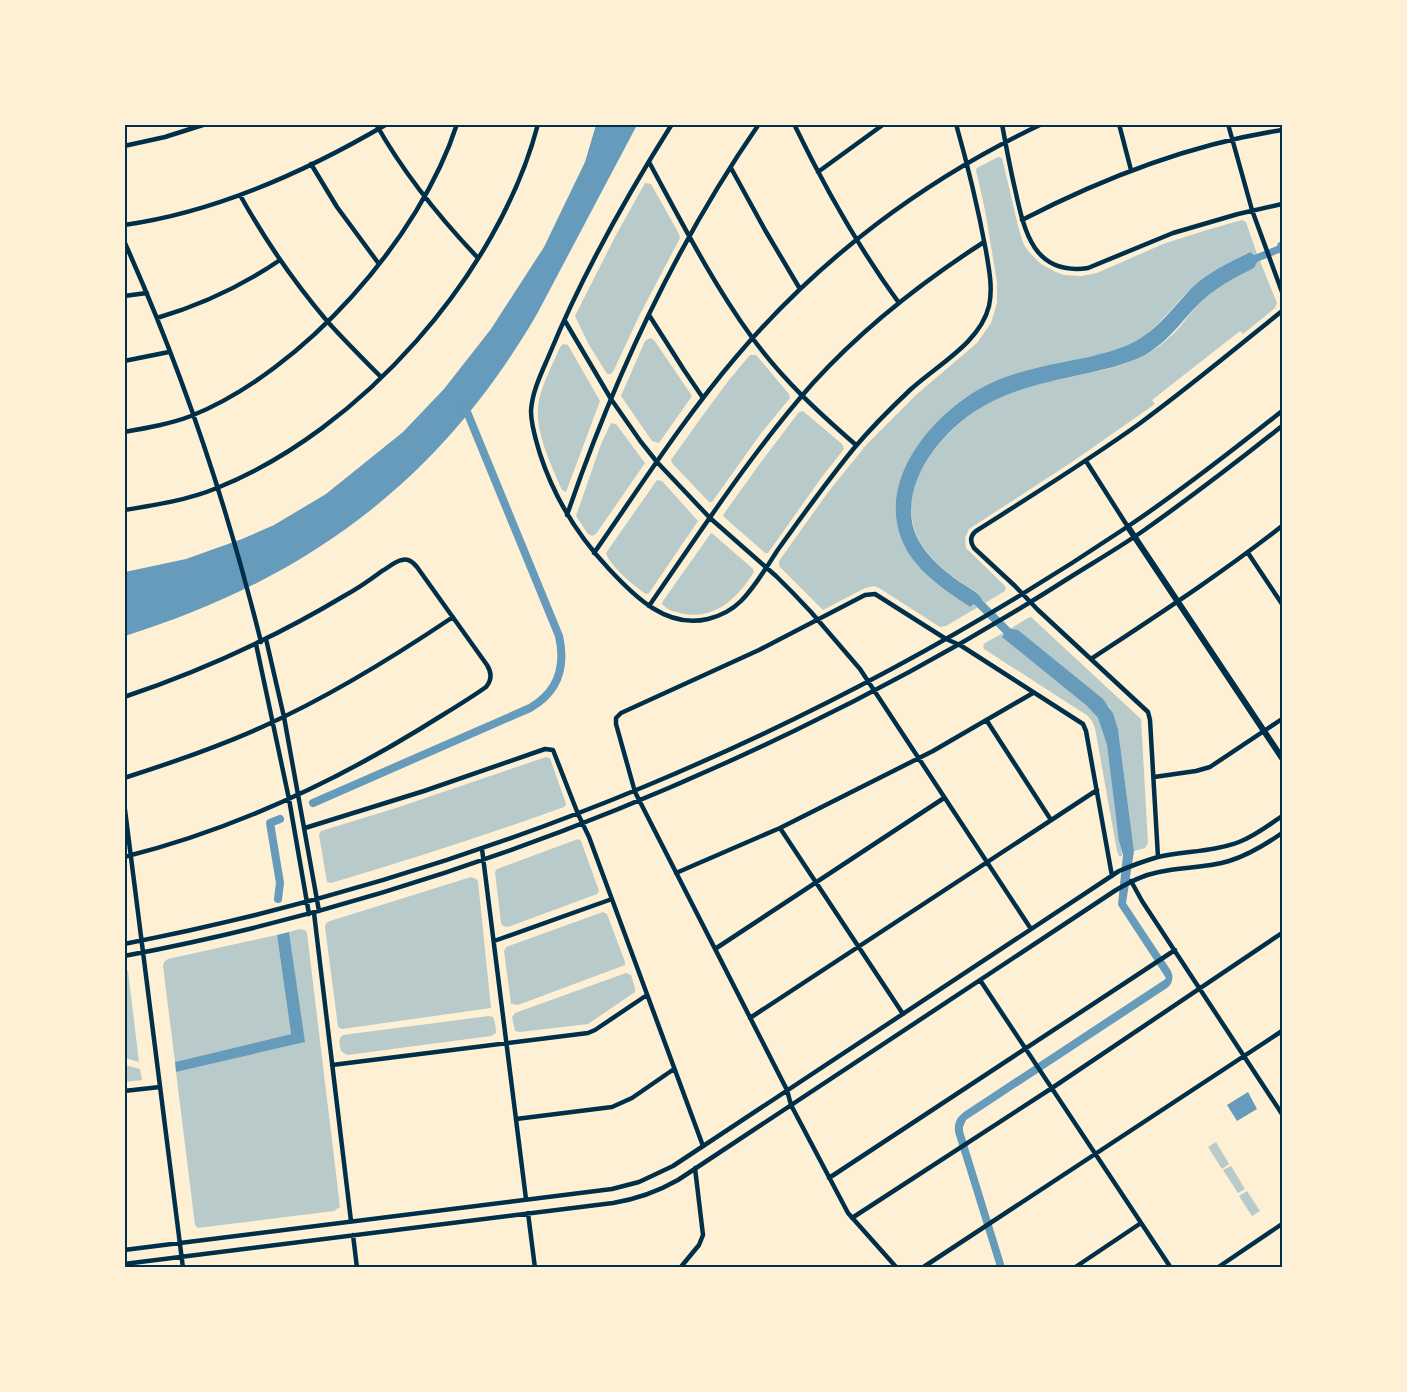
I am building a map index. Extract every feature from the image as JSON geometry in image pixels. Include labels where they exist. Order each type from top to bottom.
[{"type":"street","points":[[124,146],[165,137],[206,124]]},
{"type":"street","points":[[124,225],[184,213],[240,195],[311,164],[387,124]]},
{"type":"street","points":[[124,432],[193,415],[228,398],[263,375],[327,321],[350,299],[406,226],[425,197],[443,162],[457,124]]},
{"type":"street","points":[[124,510],[170,502],[217,488],[266,465],[339,414],[381,378],[430,324],[478,258],[515,189],[538,124]]},
{"type":"street","points":[[672,124],[606,238],[564,320],[536,388],[531,412],[533,429],[542,460],[567,515],[594,553],[617,578],[649,606],[679,620],[700,621],[718,616],[741,601],[856,445],[911,389],[969,341],[981,326],[988,311],[991,294],[990,276],[967,163],[956,124]]},
{"type":"street","points":[[567,515],[593,442],[649,315],[690,236],[759,124]]},
{"type":"street","points":[[794,124],[856,239],[898,303]]},
{"type":"street","points":[[1002,124],[1022,220],[1029,240],[1042,256],[1059,266],[1081,269],[1094,266],[1173,232],[1211,220],[1282,204]]},
{"type":"street","points":[[594,553],[703,398],[752,338],[800,289],[856,239],[908,200],[967,163],[1042,124]]},
{"type":"street","points":[[1119,124],[1131,170]]},
{"type":"street","points":[[1228,124],[1252,210],[1282,292]]},
{"type":"street","points":[[818,172],[882,125]]},
{"type":"street","points":[[378,127],[410,178],[449,227],[478,258]]},
{"type":"street","points":[[1022,220],[1070,195],[1131,170],[1231,139],[1282,130]]},
{"type":"street","points":[[649,162],[723,293],[752,338],[802,396],[856,445]]},
{"type":"street","points":[[311,164],[342,214],[379,264]]},
{"type":"street","points":[[731,168],[800,289]]},
{"type":"street","points":[[240,195],[280,260],[327,321],[381,378]]},
{"type":"street","points":[[124,241],[157,318],[193,415],[232,533],[284,717],[317,900],[314,913],[351,1221]]},
{"type":"street","points":[[649,606],[710,518],[802,396],[860,336],[898,303],[984,242]]},
{"type":"street","points":[[157,318],[226,292],[280,260]]},
{"type":"street","points":[[124,296],[147,293]]},
{"type":"street","points":[[1158,857],[1148,712],[974,548],[971,543],[972,536],[976,531],[1086,461],[1140,423],[1282,311]]},
{"type":"street","points":[[649,315],[703,398]]},
{"type":"street","points":[[564,320],[611,399],[657,462],[710,518],[793,593],[860,669],[1032,929]]},
{"type":"street","points":[[124,362],[169,352]]},
{"type":"street","points":[[124,944],[232,922],[307,903],[482,849],[635,792],[744,744],[869,681],[1023,594],[1128,527],[1282,411]]},
{"type":"street","points":[[124,956],[225,935],[314,913],[483,860],[640,801],[765,745],[875,691],[960,645],[1030,603],[1135,536],[1282,426]]},
{"type":"street","points":[[1086,461],[1282,758]]},
{"type":"street","points":[[1091,659],[1178,602],[1282,526]]},
{"type":"street","points":[[1248,553],[1282,604]]},
{"type":"street","points":[[124,697],[187,674],[261,642],[328,606],[404,559],[411,561],[417,567],[489,668],[491,676],[489,684],[462,703],[399,742],[299,795],[216,828],[124,857]]},
{"type":"street","points":[[897,1268],[844,1207],[791,1105],[787,1090],[635,792],[616,724],[618,715],[732,663],[866,595],[875,594],[946,639],[960,645],[1084,726],[1112,876]]},
{"type":"street","points":[[124,777],[192,755],[274,722],[382,663],[453,617]]},
{"type":"street","points":[[261,642],[307,903],[314,913]]},
{"type":"street","points":[[676,873],[780,828],[919,758],[1033,693]]},
{"type":"street","points":[[1154,777],[1206,769],[1282,719]]},
{"type":"street","points":[[987,721],[1051,820]]},
{"type":"street","points":[[305,828],[548,748],[555,752],[703,1146]]},
{"type":"street","points":[[750,1018],[1097,790]]},
{"type":"street","points":[[715,949],[945,798]]},
{"type":"street","points":[[124,802],[183,1268]]},
{"type":"street","points":[[124,1250],[612,1189],[639,1182],[662,1172],[703,1146],[1119,872],[1158,857],[1215,849],[1239,842],[1282,816]]},
{"type":"street","points":[[780,828],[903,1014]]},
{"type":"street","points":[[124,1264],[613,1203],[640,1197],[667,1186],[695,1168],[1131,881],[1159,872],[1233,860],[1252,853],[1282,833]]},
{"type":"street","points":[[482,849],[526,1199]]},
{"type":"street","points":[[1131,881],[1282,1114]]},
{"type":"street","points":[[494,941],[612,899]]},
{"type":"street","points":[[852,1218],[1052,1088],[1282,933]]},
{"type":"street","points":[[828,1178],[1174,950]]},
{"type":"street","points":[[980,980],[1171,1268]]},
{"type":"street","points":[[333,1065],[592,1031],[647,995]]},
{"type":"street","points":[[922,1268],[1282,1030]]},
{"type":"street","points":[[516,1119],[612,1107],[632,1098],[674,1069]]},
{"type":"street","points":[[124,1091],[160,1087]]},
{"type":"street","points":[[680,1268],[699,1245],[703,1235],[695,1168]]},
{"type":"street","points":[[528,1213],[536,1268]]},
{"type":"street","points":[[1074,1268],[1141,1223]]},
{"type":"street","points":[[1216,1268],[1282,1224]]},
{"type":"street","points":[[353,1235],[357,1268]]},
{"type":"shaded area","points":[[998,157],[1002,158],[1024,245],[1041,264],[1064,275],[1081,276],[1097,273],[1163,244],[1242,220],[1246,222],[1257,254],[1249,252],[1203,279],[1152,330],[1132,344],[1000,379],[979,389],[957,404],[920,442],[907,464],[898,488],[896,513],[901,538],[913,560],[930,578],[970,607],[974,604],[978,607],[946,626],[940,627],[874,586],[865,588],[823,610],[779,566],[779,561],[829,491],[867,444],[916,395],[977,343],[991,323],[997,303],[997,282],[976,170]]},
{"type":"shaded area","points":[[645,183],[651,184],[680,238],[614,370],[611,374],[607,374],[575,316]]},
{"type":"shaded area","points":[[1260,261],[1277,303],[1275,308],[1243,334],[1240,331],[1152,400],[1155,404],[1072,462],[969,529],[965,538],[966,548],[1006,587],[1005,591],[985,603],[976,592],[933,560],[920,542],[913,524],[912,495],[922,468],[941,442],[963,420],[989,402],[1018,389],[1115,367],[1143,356],[1168,339],[1210,294],[1254,268],[1256,262]]},
{"type":"shaded area","points":[[650,338],[654,340],[692,396],[659,443],[652,441],[621,396],[645,341]]},
{"type":"shaded area","points":[[563,344],[568,345],[600,401],[566,492],[562,490],[548,458],[541,434],[538,411],[543,387]]},
{"type":"shaded area","points":[[750,355],[756,355],[790,398],[762,432],[712,502],[709,502],[671,460]]},
{"type":"shaded area","points":[[803,411],[842,444],[844,449],[768,553],[765,553],[723,515],[799,412]]},
{"type":"shaded area","points":[[611,423],[616,424],[645,463],[596,534],[592,536],[588,534],[576,516],[601,444]]},
{"type":"shaded area","points":[[657,480],[662,481],[698,521],[649,593],[646,594],[617,570],[606,553]]},
{"type":"shaded area","points":[[711,533],[754,572],[733,598],[716,610],[696,615],[672,611],[662,604],[663,601]]},
{"type":"shaded area","points":[[1031,617],[1141,719],[1148,843],[1145,848],[1134,851],[1118,729],[1113,713],[1109,706],[1010,629]]},
{"type":"shaded area","points":[[1003,633],[1003,637],[1087,706],[1098,718],[1107,745],[1122,856],[1119,856],[1117,851],[1092,721],[1088,716],[984,649],[985,643]]},
{"type":"shaded area","points":[[546,757],[550,758],[565,801],[564,807],[419,856],[331,883],[327,882],[319,835],[321,831]]},
{"type":"shaded area","points":[[578,839],[581,841],[598,888],[597,894],[508,927],[503,926],[495,872],[497,869]]},
{"type":"shaded area","points":[[471,877],[478,881],[491,1008],[342,1029],[338,1027],[326,923]]},
{"type":"shaded area","points":[[603,912],[607,914],[625,965],[518,1005],[511,1004],[504,951],[506,947]]},
{"type":"shaded area","points":[[300,929],[307,933],[340,1207],[334,1211],[198,1228],[195,1225],[176,1072],[304,1042],[289,932]]},
{"type":"shaded area","points":[[277,935],[291,1034],[175,1062],[164,962],[168,959]]},
{"type":"shaded area","points":[[124,969],[128,971],[139,1062],[125,1058]]},
{"type":"shaded area","points":[[626,973],[631,975],[635,992],[588,1024],[515,1031],[512,1017],[515,1013]]},
{"type":"shaded area","points":[[493,1017],[496,1029],[496,1033],[491,1036],[347,1055],[341,1051],[339,1040],[343,1035]]},
{"type":"shaded area","points":[[125,1065],[140,1069],[142,1080],[125,1082]]},
{"type":"shaded area","points":[[1216,1142],[1229,1164],[1222,1169],[1208,1147]]},
{"type":"shaded area","points":[[1231,1166],[1245,1189],[1238,1193],[1223,1170]]},
{"type":"shaded area","points":[[1247,1191],[1260,1211],[1252,1216],[1239,1196]]},
{"type":"water","points":[[596,125],[637,125],[537,314],[499,373],[457,427],[412,474],[363,516],[310,553],[253,585],[191,613],[125,636],[125,572],[186,559],[274,525],[326,494],[403,432],[444,389],[491,329],[544,247],[585,162]]},
{"type":"water","points":[[1282,241],[1282,255],[1279,253],[1257,262],[1254,268],[1216,290],[1196,306],[1163,342],[1145,355],[1115,366],[1021,390],[983,406],[950,432],[934,450],[915,484],[912,522],[919,541],[931,558],[946,572],[977,593],[1011,629],[1018,630],[1103,699],[1113,713],[1118,729],[1134,851],[1126,903],[1171,971],[1172,976],[1167,988],[966,1120],[963,1131],[1005,1267],[997,1267],[955,1132],[958,1118],[1166,978],[1118,905],[1123,855],[1119,841],[1107,745],[1098,718],[1087,706],[1002,637],[1004,634],[974,604],[970,607],[939,586],[913,560],[901,538],[896,513],[898,488],[907,464],[920,442],[957,404],[979,389],[1022,372],[1089,357],[1132,343],[1142,338],[1158,324],[1195,285],[1208,275],[1250,252],[1254,255],[1277,246]]},
{"type":"water","points":[[289,932],[305,1042],[176,1072],[175,1062],[291,1034],[277,935]]},
{"type":"water","points":[[1248,1092],[1257,1109],[1237,1121],[1227,1105]]},
{"type":"waterway","points":[[313,803],[530,708],[540,702],[558,678],[561,658],[559,636],[465,407]]},
{"type":"waterway","points":[[278,899],[280,883],[270,823],[280,819]]}]
